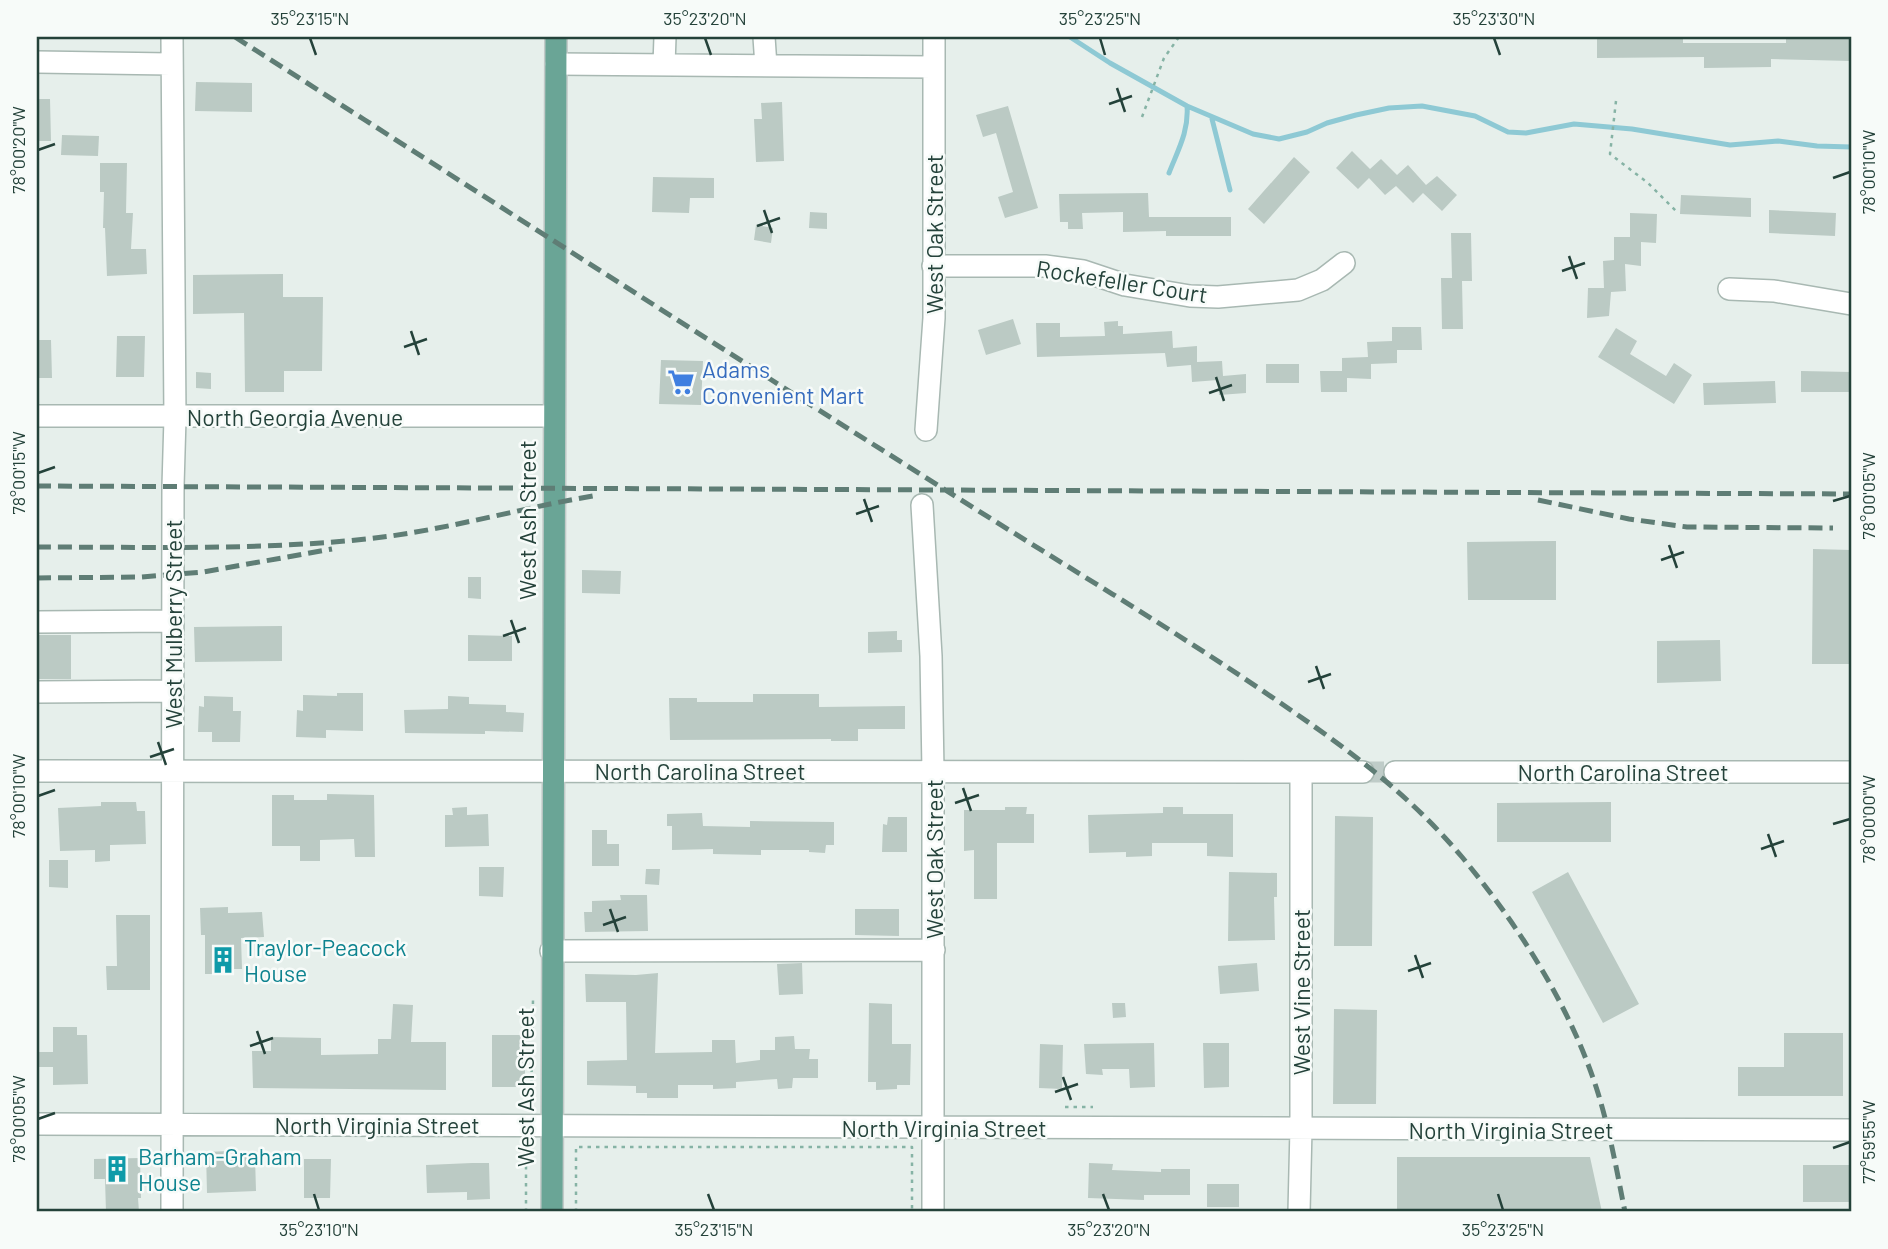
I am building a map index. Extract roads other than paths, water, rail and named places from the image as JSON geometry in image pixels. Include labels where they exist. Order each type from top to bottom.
[{"type":"main road","name":"West Ash Street","points":[[552,1212],[556,37]]},
{"type":"street","name":"West Mulberry Street","points":[[172,37],[170,64],[175,418],[172,1212]]},
{"type":"street","points":[[664,65],[665,37]]},
{"type":"street","points":[[764,37],[766,66]]},
{"type":"street","name":"West Oak Street","points":[[926,430],[934,318],[934,37]]},
{"type":"street","points":[[37,62],[170,64]]},
{"type":"street","points":[[556,64],[933,67]]},
{"type":"street","name":"Rockefeller Court","points":[[933,265],[1045,266],[1083,271],[1125,285],[1190,296],[1218,297],[1298,290],[1322,280],[1344,263]]},
{"type":"street","points":[[1729,289],[1774,291],[1851,304]]},
{"type":"street","name":"North Georgia Avenue","points":[[37,416],[553,416]]},
{"type":"street","name":"West Oak Street","points":[[922,505],[933,771],[933,1212]]},
{"type":"street","points":[[37,621],[173,621]]},
{"type":"street","points":[[37,692],[173,691]]},
{"type":"street","name":"North Carolina Street","points":[[37,771],[1363,772]]},
{"type":"street","name":"West Vine Street","points":[[1299,1212],[1301,772]]},
{"type":"street","name":"North Carolina Street","points":[[1395,772],[1851,772]]},
{"type":"street","points":[[551,951],[934,950]]},
{"type":"street","name":"North Virginia Street","points":[[37,1125],[1851,1130]]},
{"type":"waterway","points":[[1070,37],[1187,106],[1253,134],[1279,139],[1356,115],[1389,108],[1422,106],[1475,116],[1508,132],[1526,133],[1574,124],[1632,129],[1730,145],[1778,141],[1851,147]]},
{"type":"waterway","points":[[1169,173],[1185,132],[1187,106]]},
{"type":"waterway","points":[[1212,119],[1230,190]]},
{"type":"tunnel","points":[[1363,772],[1395,772]]},
{"type":"railway","points":[[235,37],[1260,689],[1315,727],[1392,787],[1439,832],[1483,883],[1523,939],[1558,999],[1587,1061],[1598,1093],[1625,1212]]},
{"type":"railway","points":[[37,486],[1851,494]]},
{"type":"railway","points":[[37,547],[214,547],[348,541],[417,532],[599,495]]},
{"type":"railway","points":[[1538,500],[1629,519],[1687,527],[1833,528]]},
{"type":"railway","points":[[37,578],[141,577],[203,572],[332,549]]},
{"type":"place","name":"Adams Convenient Mart","points":[[681,382]]},
{"type":"place","name":"Traylor-Peacock House","points":[[223,960]]},
{"type":"place","name":"Barham-Graham House","points":[[117,1169]]}]
